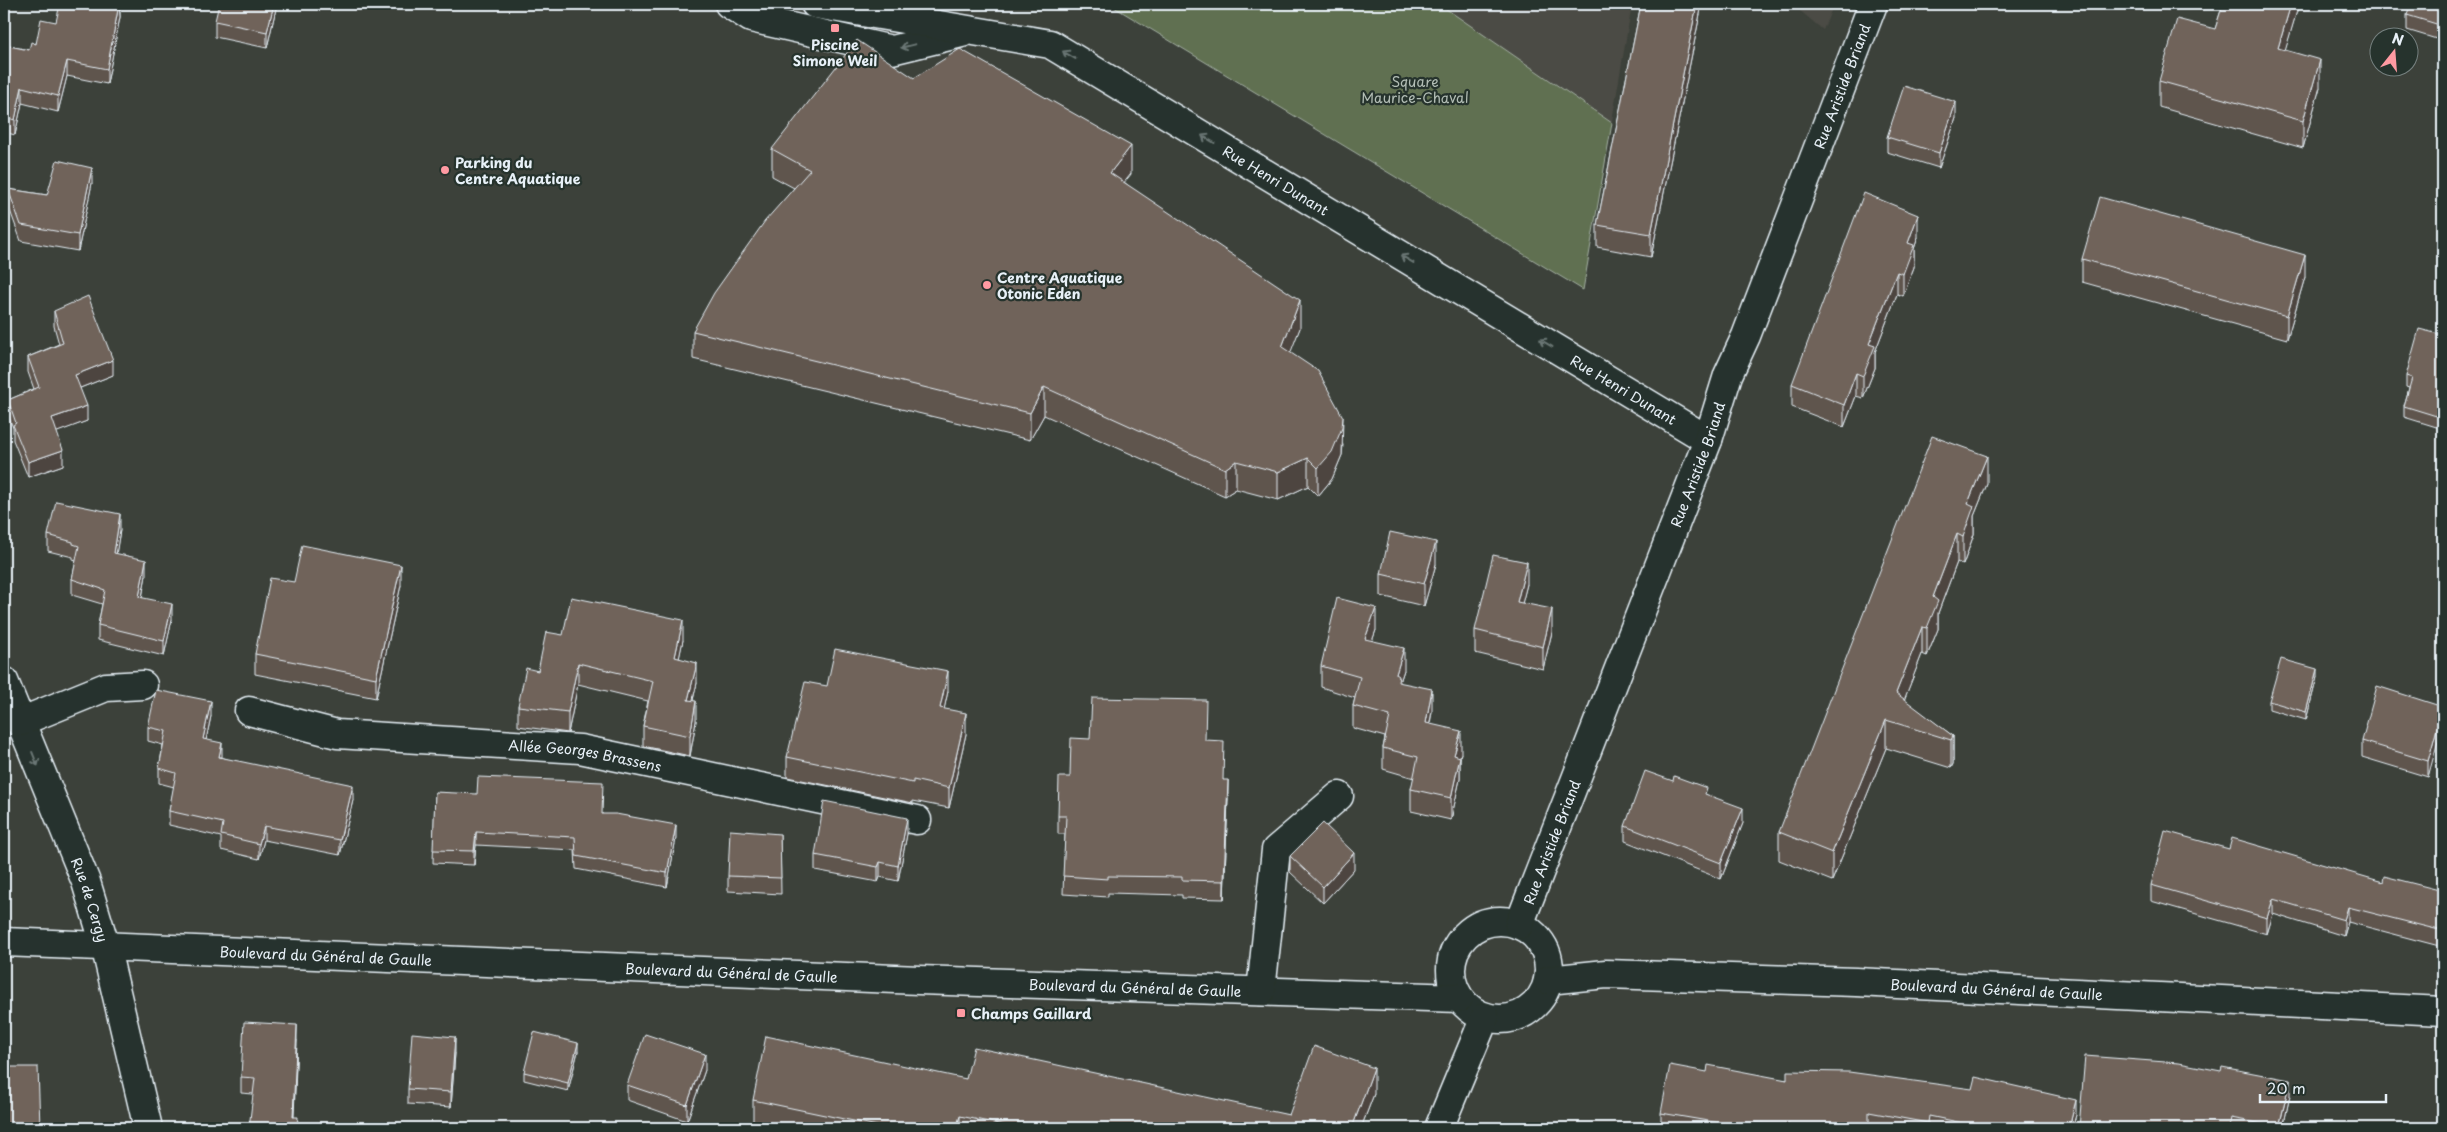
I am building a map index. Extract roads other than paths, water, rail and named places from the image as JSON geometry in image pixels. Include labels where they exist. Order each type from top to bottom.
[{"type":"street","points":[[729,4],[751,18],[892,50],[973,30]]},
{"type":"street","name":"Rue Henri Dunant","points":[[815,4],[1050,44],[1708,440]]},
{"type":"street","name":"Rue Aristide Briand","points":[[1519,925],[1708,440],[1728,375],[1746,336],[1873,4]]},
{"type":"street","name":"Rue de Cergy","points":[[4,681],[86,882],[105,945],[148,1128]]},
{"type":"street","points":[[20,722],[106,688],[143,686]]},
{"type":"street","name":"Allée Georges Brassens","points":[[249,711],[337,734],[580,749],[917,820]]},
{"type":"street","points":[[1261,991],[1276,850],[1338,796]]},
{"type":"street","points":[[1504,921],[1519,925],[1533,933],[1544,947],[1548,963],[1548,980],[1542,995],[1532,1008],[1518,1016],[1502,1019],[1486,1017],[1470,1009],[1459,998],[1452,983],[1450,968],[1453,952],[1461,938],[1473,928],[1488,922],[1504,921]]},
{"type":"street","name":"Boulevard du Général de Gaulle","points":[[4,942],[920,980],[1459,998]]},
{"type":"street","name":"Boulevard du Général de Gaulle","points":[[1548,980],[1606,974],[1847,982],[2443,1010]]},
{"type":"street","points":[[1439,1128],[1486,1017]]},
{"type":"place","name":"Piscine Simone Weil","points":[[835,28]]},
{"type":"place","name":"Parking du Centre Aquatique","points":[[445,170]]},
{"type":"place","name":"Centre Aquatique Otonic Eden","points":[[987,285]]},
{"type":"place","name":"Champs Gaillard","points":[[961,1013]]},
{"type":"park label","name":"Square Maurice-Chaval","points":[[1415,89]]}]
